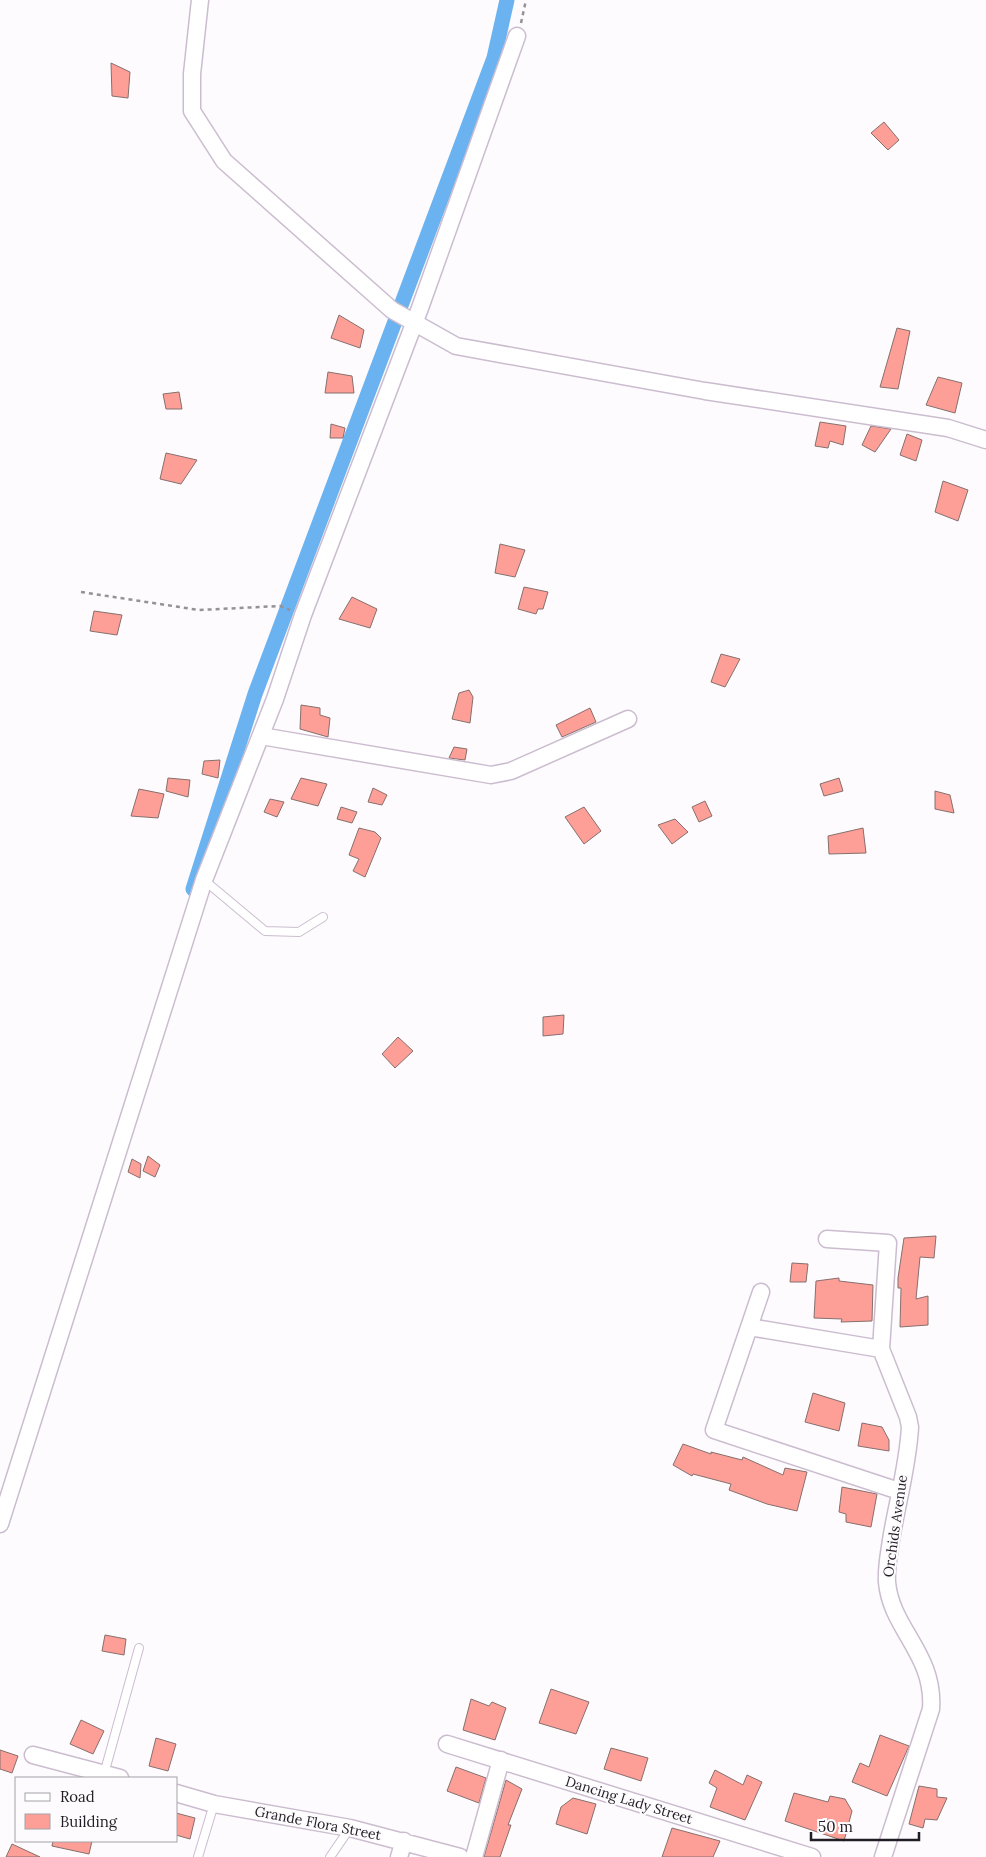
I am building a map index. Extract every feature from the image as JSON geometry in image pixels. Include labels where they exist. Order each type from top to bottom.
[{"type":"street","points":[[200,0],[192,74],[192,110],[224,161],[392,310],[456,346],[705,391],[948,428],[986,440]]},
{"type":"street","points":[[0,1524],[204,880],[261,736],[303,615],[517,36]]},
{"type":"street","points":[[261,736],[491,775],[511,771],[628,719]]},
{"type":"street","name":"Orchids Avenue","points":[[827,1240],[888,1243],[881,1349],[908,1416],[910,1427],[888,1564],[887,1582],[894,1608],[924,1664],[930,1679],[932,1694],[931,1709],[883,1857]]},
{"type":"street","points":[[761,1292],[714,1430],[899,1491]]},
{"type":"street","points":[[749,1327],[881,1349]]},
{"type":"street","name":"Dancing Lady Street","points":[[447,1744],[812,1857]]},
{"type":"street","points":[[33,1755],[112,1776]]},
{"type":"street","points":[[474,1857],[501,1760]]},
{"type":"street","name":"Grande Flora Street","points":[[178,1794],[214,1804],[350,1828],[460,1857]]},
{"type":"street","points":[[399,1857],[404,1841]]},
{"type":"lane","points":[[204,880],[264,931],[299,932],[323,917]]},
{"type":"lane","points":[[112,1776],[139,1648]]},
{"type":"lane","points":[[198,1857],[214,1804]]},
{"type":"lane","points":[[330,1857],[350,1828]]},
{"type":"path","points":[[517,36],[526,0]]},
{"type":"path","points":[[81,592],[199,610],[280,606]]},
{"type":"building","points":[[111,63],[130,72],[128,98],[112,96]]},
{"type":"building","points":[[884,122],[899,140],[888,150],[871,133]]},
{"type":"building","points":[[339,315],[364,330],[360,348],[331,338]]},
{"type":"building","points":[[897,328],[910,331],[898,389],[880,387]]},
{"type":"building","points":[[328,372],[352,376],[354,393],[325,393]]},
{"type":"building","points":[[938,377],[962,383],[955,413],[926,405]]},
{"type":"building","points":[[179,392],[182,409],[166,409],[163,394]]},
{"type":"building","points":[[820,422],[846,426],[843,445],[830,441],[828,448],[815,446]]},
{"type":"building","points":[[331,424],[345,428],[343,438],[330,438]]},
{"type":"building","points":[[871,426],[891,429],[875,452],[862,445]]},
{"type":"building","points":[[907,434],[922,440],[916,461],[900,455]]},
{"type":"building","points":[[166,453],[197,460],[181,484],[160,479]]},
{"type":"building","points":[[943,481],[968,490],[958,521],[935,512]]},
{"type":"building","points":[[500,544],[525,550],[515,577],[495,573]]},
{"type":"building","points":[[524,587],[548,592],[543,609],[538,609],[536,614],[518,609]]},
{"type":"building","points":[[352,597],[377,609],[370,628],[339,619]]},
{"type":"building","points":[[94,611],[122,615],[117,635],[90,631]]},
{"type":"building","points":[[721,654],[740,659],[725,687],[711,682]]},
{"type":"building","points":[[469,690],[473,697],[470,723],[452,719],[459,693]]},
{"type":"building","points":[[301,705],[320,708],[320,715],[330,718],[328,737],[300,729]]},
{"type":"building","points":[[590,708],[596,722],[562,737],[556,725]]},
{"type":"building","points":[[454,747],[467,749],[465,760],[449,758]]},
{"type":"building","points":[[220,760],[218,778],[202,774],[204,761]]},
{"type":"building","points":[[168,778],[190,780],[188,797],[166,791]]},
{"type":"building","points":[[301,778],[327,784],[318,806],[291,799]]},
{"type":"building","points":[[839,778],[843,791],[824,796],[820,784]]},
{"type":"building","points":[[373,788],[387,795],[382,805],[368,802]]},
{"type":"building","points":[[139,789],[164,794],[158,818],[131,816]]},
{"type":"building","points":[[935,791],[950,795],[954,813],[935,809]]},
{"type":"building","points":[[270,799],[284,802],[277,817],[264,812]]},
{"type":"building","points":[[705,801],[712,816],[699,822],[692,807]]},
{"type":"building","points":[[341,807],[357,812],[352,823],[337,819]]},
{"type":"building","points":[[584,807],[601,831],[584,844],[565,817]]},
{"type":"building","points":[[675,819],[688,832],[672,844],[658,825]]},
{"type":"building","points":[[359,828],[375,832],[381,838],[365,877],[353,871],[359,859],[349,855]]},
{"type":"building","points":[[863,828],[866,853],[829,854],[828,836]]},
{"type":"building","points":[[564,1015],[563,1034],[543,1036],[543,1017]]},
{"type":"building","points":[[398,1037],[413,1051],[395,1068],[382,1054]]},
{"type":"building","points":[[148,1156],[160,1165],[155,1177],[143,1171]]},
{"type":"building","points":[[132,1159],[141,1164],[140,1178],[128,1172]]},
{"type":"building","points":[[936,1236],[934,1258],[920,1257],[916,1299],[928,1296],[928,1325],[900,1327],[901,1288],[898,1288],[898,1278],[904,1238]]},
{"type":"building","points":[[792,1263],[808,1264],[806,1282],[790,1282]]},
{"type":"building","points":[[839,1278],[839,1281],[873,1285],[872,1321],[841,1322],[842,1319],[814,1318],[816,1281]]},
{"type":"building","points":[[813,1393],[845,1403],[839,1431],[805,1422]]},
{"type":"building","points":[[862,1423],[882,1427],[889,1440],[889,1451],[858,1446]]},
{"type":"building","points":[[683,1444],[711,1454],[711,1452],[742,1460],[743,1457],[783,1475],[785,1468],[807,1472],[797,1511],[767,1504],[729,1490],[731,1484],[693,1474],[692,1476],[673,1465]]},
{"type":"building","points":[[842,1487],[877,1494],[871,1527],[846,1522],[846,1514],[839,1512]]},
{"type":"building","points":[[105,1635],[126,1639],[124,1655],[102,1651]]},
{"type":"building","points":[[551,1689],[589,1702],[576,1734],[539,1723]]},
{"type":"building","points":[[471,1699],[489,1706],[492,1702],[506,1708],[495,1740],[463,1730]]},
{"type":"building","points":[[81,1720],[104,1731],[93,1754],[70,1744]]},
{"type":"building","points":[[880,1735],[909,1746],[887,1796],[852,1782],[860,1763],[869,1767]]},
{"type":"building","points":[[156,1738],[176,1744],[168,1771],[149,1766]]},
{"type":"building","points":[[611,1748],[648,1758],[641,1781],[604,1769]]},
{"type":"building","points":[[0,1750],[18,1756],[12,1773],[0,1769]]},
{"type":"building","points":[[456,1767],[486,1778],[479,1803],[447,1791]]},
{"type":"building","points":[[715,1770],[743,1785],[747,1775],[762,1782],[745,1820],[710,1807],[717,1788],[709,1783]]},
{"type":"building","points":[[506,1780],[522,1789],[508,1825],[511,1825],[500,1857],[484,1857]]},
{"type":"building","points":[[919,1786],[937,1789],[937,1797],[947,1798],[937,1820],[925,1819],[923,1828],[909,1824]]},
{"type":"building","points":[[794,1793],[828,1802],[830,1796],[845,1799],[852,1811],[844,1841],[785,1821]]},
{"type":"building","points":[[573,1798],[596,1804],[587,1834],[556,1824],[561,1807]]},
{"type":"building","points":[[178,1814],[195,1818],[190,1839],[178,1836]]},
{"type":"building","points":[[672,1828],[720,1841],[713,1857],[662,1857]]},
{"type":"building","points":[[53,1842],[92,1842],[89,1854],[52,1846]]},
{"type":"building","points":[[12,1844],[40,1857],[6,1857]]},
{"type":"waterway","points":[[193,889],[255,694],[494,58],[507,0]]}]
